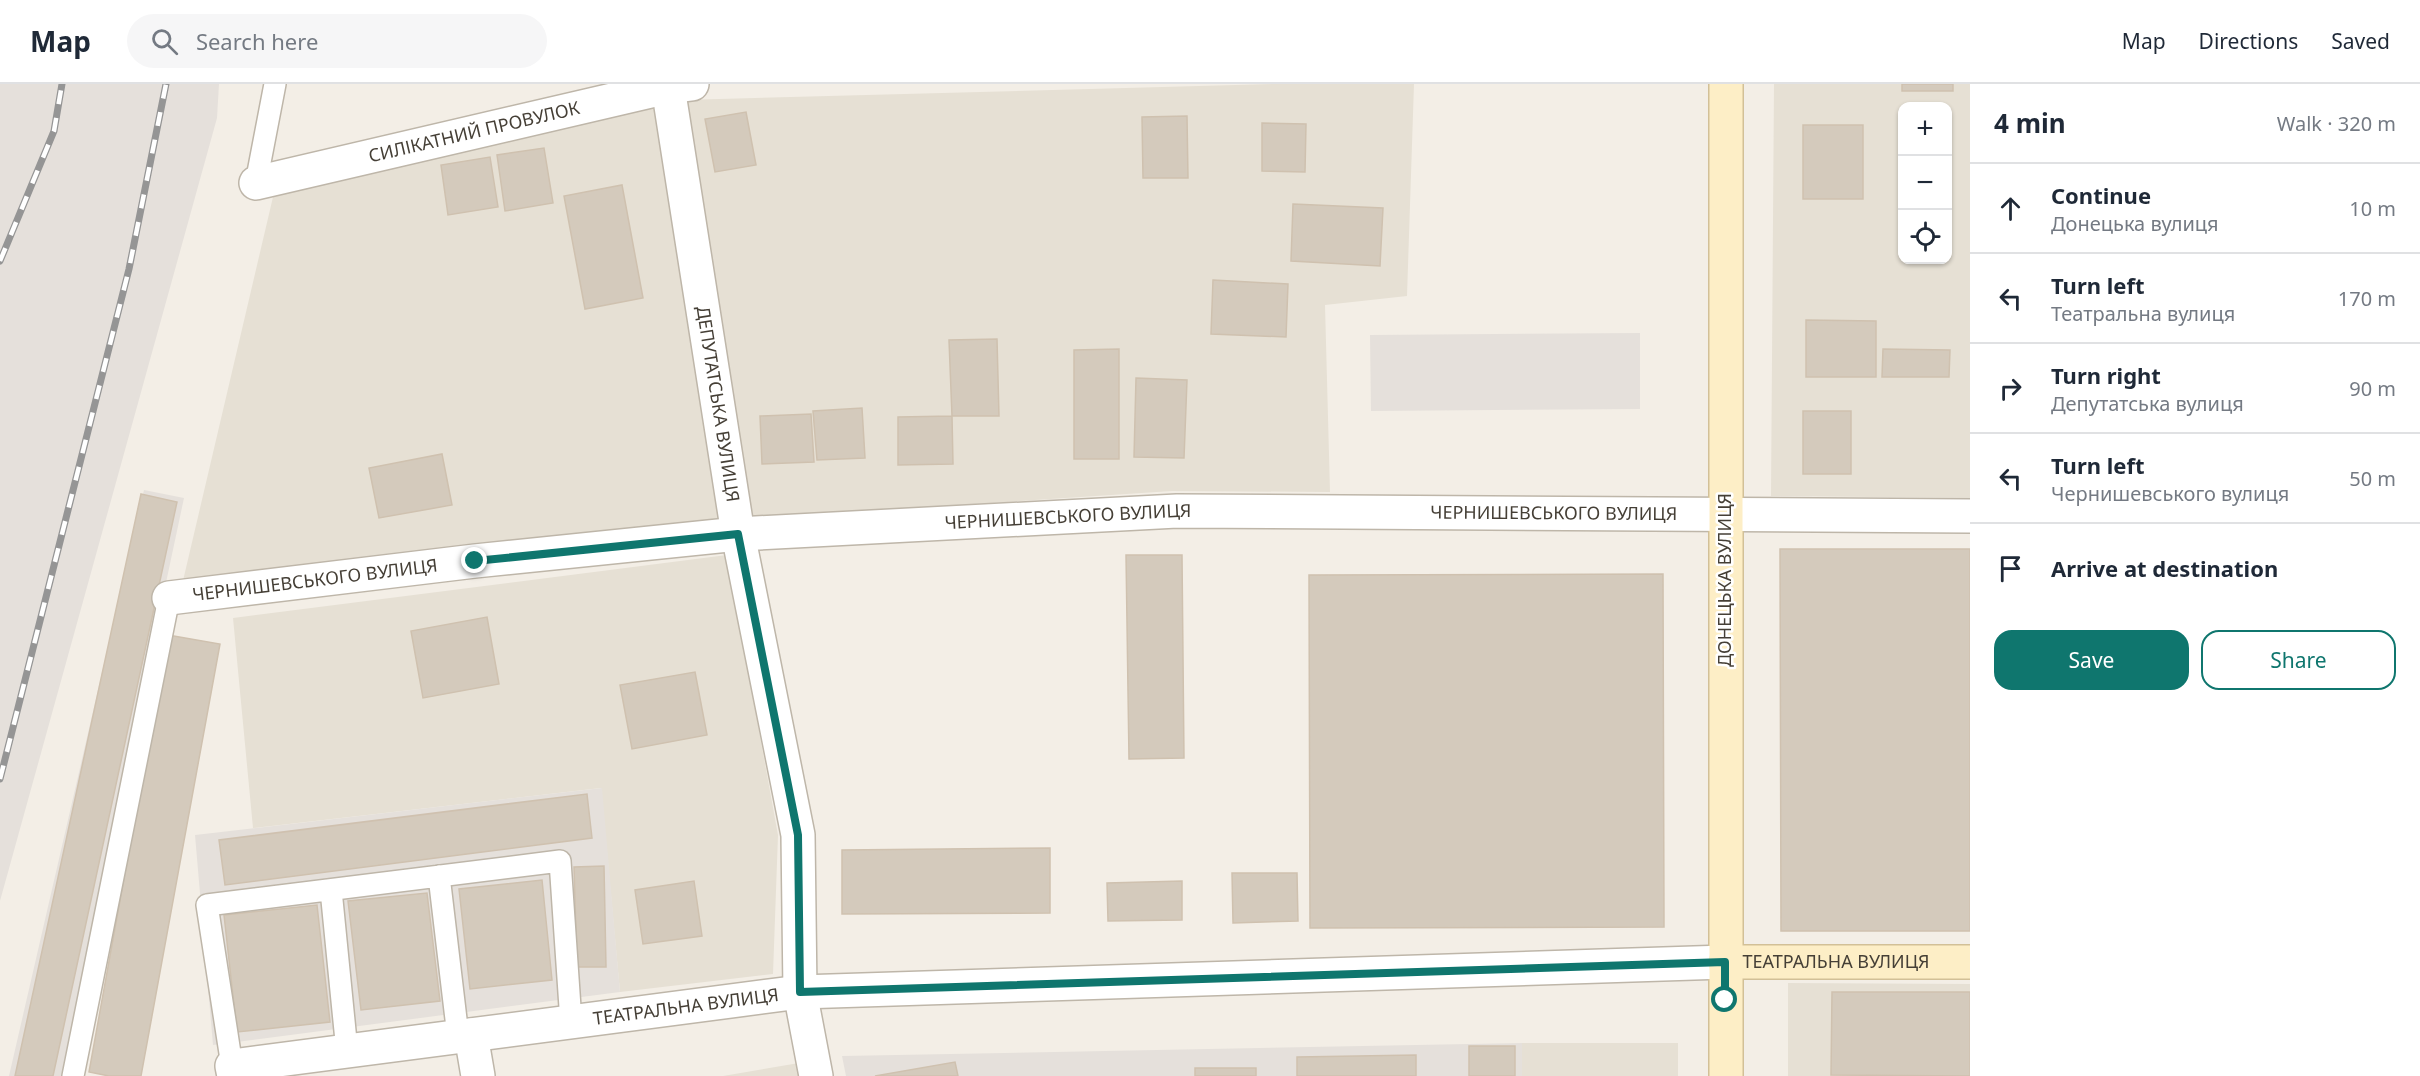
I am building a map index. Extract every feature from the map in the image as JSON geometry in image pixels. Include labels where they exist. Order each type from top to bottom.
[{"type":"street","name":"ДОНЕЦЬКА ВУЛИЦЯ","points":[[1726,84],[1726,1076]]},
{"type":"street","name":"СИЛІКАТНИЙ ПРОВУЛОК","points":[[256,183],[680,85]]},
{"type":"street","name":"ДЕПУТАТСЬКА ВУЛИЦЯ","points":[[680,85],[738,534],[798,835],[800,992],[816,1076]]},
{"type":"street","name":"ЧЕРНИШЕВСЬКОГО ВУЛИЦЯ","points":[[169,598],[475,561],[738,534],[1177,510],[1726,516],[1970,516]]},
{"type":"street","name":"ТЕАТРАЛЬНА ВУЛИЦЯ","points":[[233,1071],[347,1051],[800,992],[1725,962],[1970,962]]},
{"type":"street","points":[[465,1035],[478,1076]]},
{"type":"lane","points":[[256,183],[275,84]]},
{"type":"lane","points":[[73,1076],[169,598]]},
{"type":"lane","points":[[233,1071],[207,905],[560,861],[571,1022]]},
{"type":"lane","points":[[439,876],[465,1035]]},
{"type":"lane","points":[[331,890],[347,1051]]},
{"type":"shaded area","points":[[0,84],[219,84],[217,118],[0,901]]},
{"type":"shaded area","points":[[1273,84],[1414,84],[1407,296],[1325,305],[1330,492],[1172,491],[748,519],[683,100]]},
{"type":"shaded area","points":[[1774,84],[1970,84],[1970,498],[1771,496]]},
{"type":"shaded area","points":[[655,101],[723,523],[182,585],[273,197]]},
{"type":"shaded area","points":[[1640,333],[1640,409],[1371,411],[1370,335]]},
{"type":"shaded area","points":[[144,490],[184,498],[61,1076],[9,1076]]},
{"type":"shaded area","points":[[727,555],[778,835],[773,974],[620,992],[601,788],[253,828],[233,618]]},
{"type":"shaded area","points":[[602,788],[620,992],[213,1045],[195,835]]},
{"type":"shaded area","points":[[1788,983],[1970,984],[1970,1076],[1788,1076]]},
{"type":"shaded area","points":[[1522,1043],[1678,1043],[1678,1076],[1522,1076]]},
{"type":"shaded area","points":[[1522,1043],[1522,1076],[846,1076],[842,1056]]},
{"type":"shaded area","points":[[799,1063],[801,1076],[723,1076]]},
{"type":"building","points":[[1902,84],[1953,84],[1953,91],[1902,91]]},
{"type":"building","points":[[746,112],[756,165],[715,172],[705,119]]},
{"type":"building","points":[[1187,116],[1188,178],[1143,178],[1142,117]]},
{"type":"building","points":[[1262,123],[1306,124],[1305,172],[1262,171]]},
{"type":"building","points":[[1803,125],[1863,125],[1863,199],[1803,199]]},
{"type":"building","points":[[544,148],[553,203],[505,211],[497,155]]},
{"type":"building","points":[[490,157],[498,207],[448,215],[441,165]]},
{"type":"building","points":[[622,185],[643,298],[585,309],[564,196]]},
{"type":"building","points":[[1293,204],[1383,208],[1380,266],[1291,261]]},
{"type":"building","points":[[1213,280],[1288,284],[1286,337],[1211,334]]},
{"type":"building","points":[[1806,320],[1876,321],[1876,377],[1806,377]]},
{"type":"building","points":[[997,339],[999,416],[952,416],[949,340]]},
{"type":"building","points":[[1119,349],[1119,459],[1074,459],[1074,350]]},
{"type":"building","points":[[1883,349],[1950,350],[1949,377],[1882,377]]},
{"type":"building","points":[[1136,378],[1187,380],[1184,458],[1134,457]]},
{"type":"building","points":[[862,408],[865,458],[817,460],[813,411]]},
{"type":"building","points":[[1803,411],[1851,411],[1851,474],[1803,474]]},
{"type":"building","points":[[811,414],[814,462],[762,464],[760,416]]},
{"type":"building","points":[[952,416],[953,464],[898,465],[898,417]]},
{"type":"building","points":[[442,454],[452,505],[379,518],[369,468]]},
{"type":"building","points":[[141,494],[177,502],[53,1076],[15,1076]]},
{"type":"building","points":[[1780,549],[1970,549],[1970,931],[1781,931]]},
{"type":"building","points":[[1126,555],[1182,555],[1184,758],[1129,759]]},
{"type":"building","points":[[1663,574],[1664,927],[1310,928],[1309,575]]},
{"type":"building","points":[[487,617],[499,684],[423,698],[411,631]]},
{"type":"building","points":[[168,635],[220,644],[141,1076],[109,1076],[89,1072]]},
{"type":"building","points":[[695,672],[707,735],[632,749],[620,685]]},
{"type":"building","points":[[587,794],[592,838],[225,885],[219,840]]},
{"type":"building","points":[[1050,848],[1050,913],[842,914],[842,850]]},
{"type":"building","points":[[604,866],[606,967],[577,967],[574,867]]},
{"type":"building","points":[[1232,873],[1297,873],[1298,921],[1233,923]]},
{"type":"building","points":[[542,880],[552,980],[470,989],[459,889]]},
{"type":"building","points":[[694,881],[702,936],[643,944],[635,890]]},
{"type":"building","points":[[1182,881],[1182,920],[1108,921],[1107,883]]},
{"type":"building","points":[[427,893],[440,1001],[361,1010],[348,901]]},
{"type":"building","points":[[317,905],[330,1022],[237,1032],[224,915]]},
{"type":"building","points":[[1832,992],[1970,992],[1970,1076],[1831,1075]]},
{"type":"building","points":[[1469,1046],[1515,1046],[1515,1076],[1469,1076]]},
{"type":"building","points":[[1416,1055],[1416,1076],[1297,1076],[1297,1057]]},
{"type":"building","points":[[955,1062],[958,1076],[875,1076]]},
{"type":"building","points":[[1195,1068],[1256,1068],[1256,1076],[1195,1076]]},
{"type":"railway","points":[[0,261],[54,131],[62,84]]},
{"type":"railway","points":[[0,779],[129,269],[166,84]]},
{"type":"route","points":[[475,561],[738,534],[798,835],[800,992],[1725,962],[1725,1000]]}]
